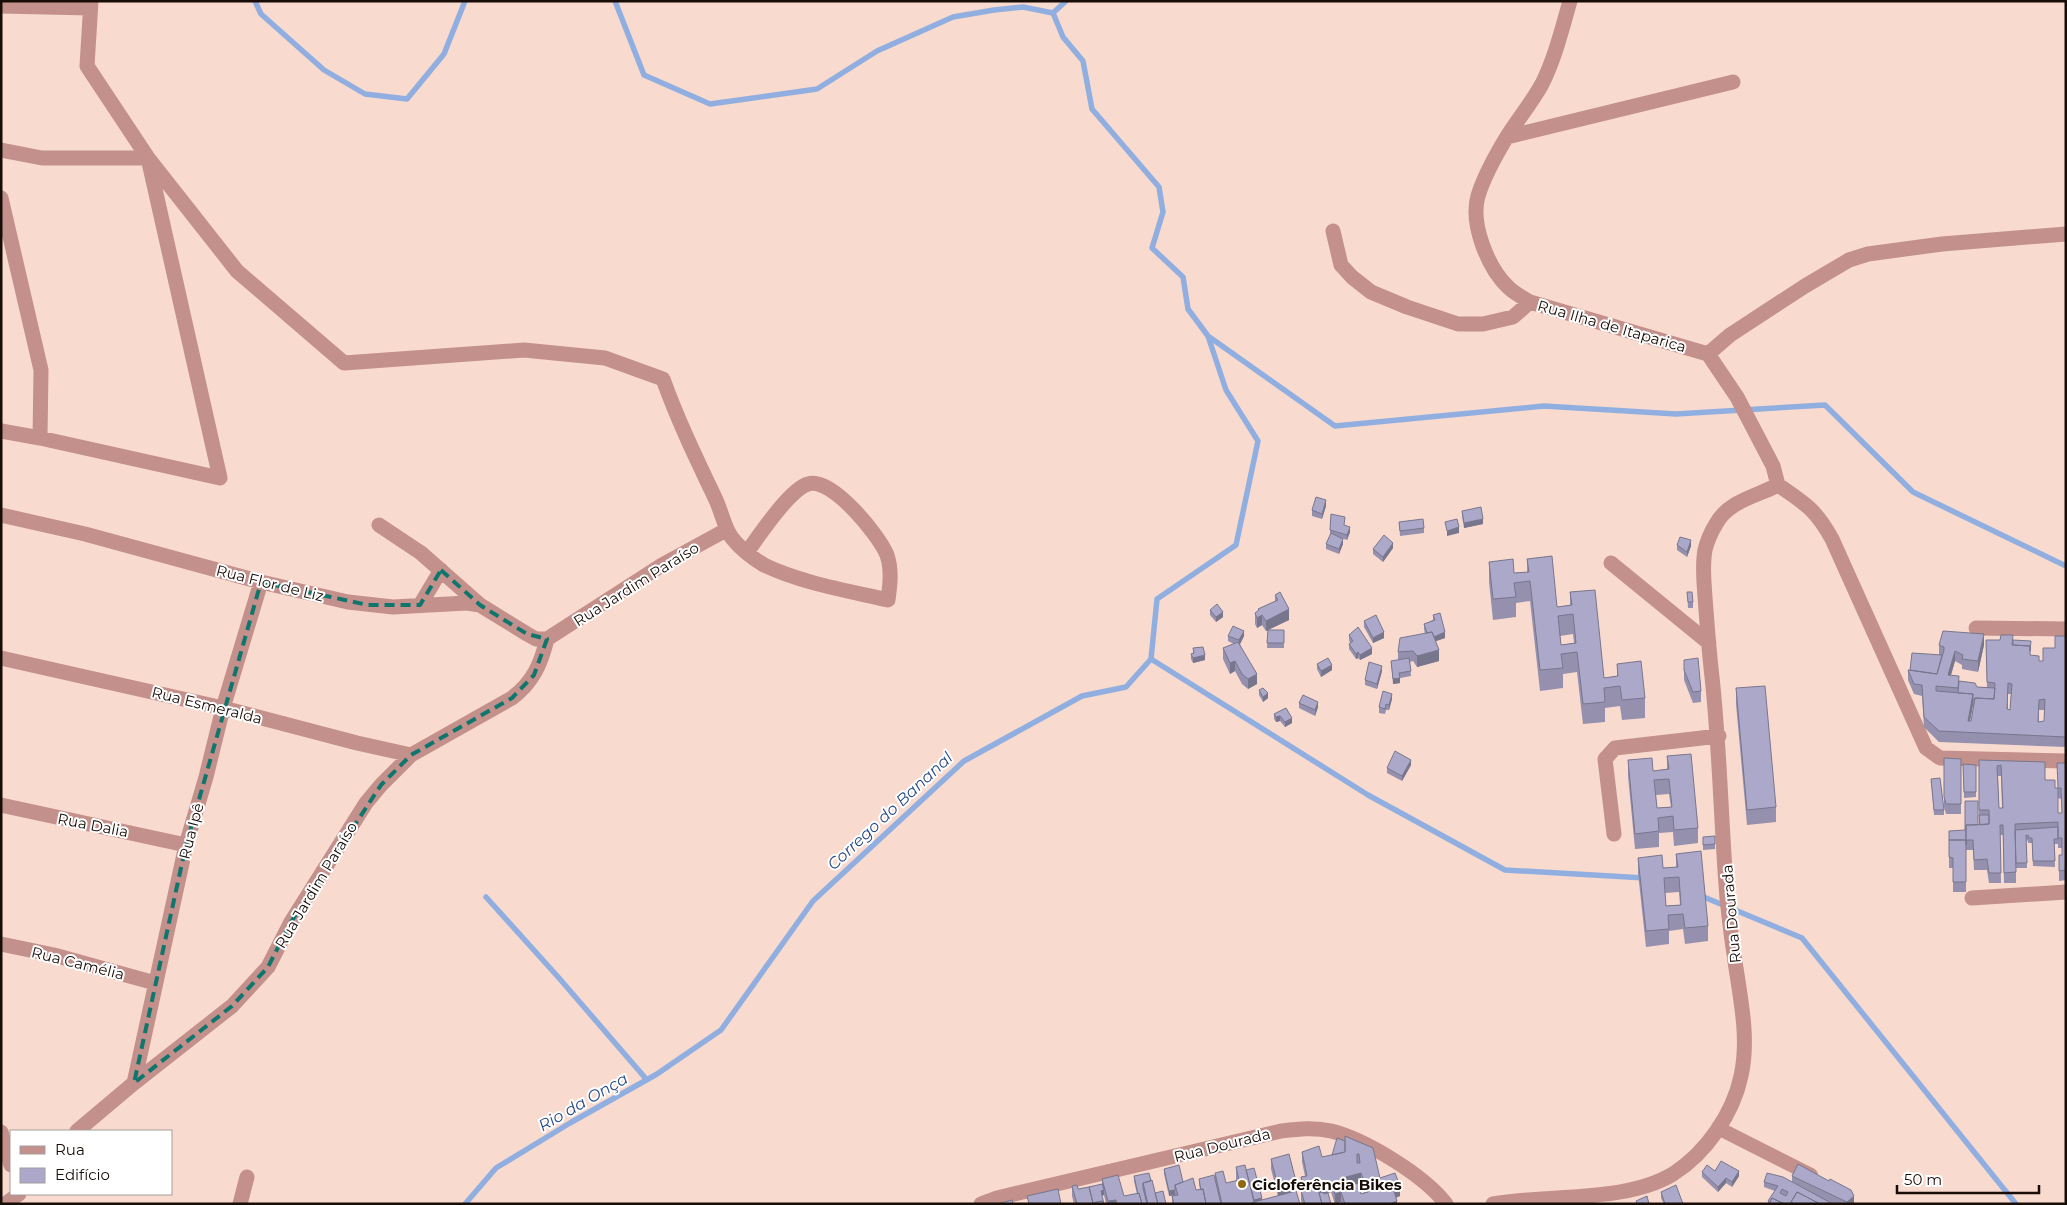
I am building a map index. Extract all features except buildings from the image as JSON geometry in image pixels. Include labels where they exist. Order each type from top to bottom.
[{"type":"street","name":"Rua Ilha de Itaparica","points":[[1570,1],[1557,48],[1541,84],[1507,137],[1477,198],[1478,225],[1483,246],[1492,268],[1509,288],[1530,302],[1708,354]]},
{"type":"street","points":[[1,6],[90,4],[87,66],[148,158],[237,271],[344,363],[524,350],[605,358],[662,379],[676,416],[716,501],[726,530],[734,541],[746,552],[763,564],[780,571],[888,600],[891,573],[882,547],[874,534],[845,501],[818,483],[808,484],[798,490],[766,525],[746,552]]},
{"type":"street","points":[[1507,137],[1733,82]]},
{"type":"street","points":[[1,150],[42,158],[148,158]]},
{"type":"street","points":[[1,431],[220,478],[148,158]]},
{"type":"street","points":[[1,198],[41,370],[40,438]]},
{"type":"street","points":[[1333,231],[1341,266],[1371,292],[1407,307],[1458,324],[1483,324],[1513,317],[1530,302]]},
{"type":"street","points":[[2066,234],[1942,244],[1868,254],[1849,260],[1730,335],[1708,354],[1737,397],[1774,466],[1778,485],[1809,506],[1821,519],[1832,539],[1926,748],[1940,758],[2066,761]]},
{"type":"street","name":"Rua Dourada","points":[[1493,1204],[1545,1198],[1609,1194],[1655,1183],[1674,1173],[1692,1159],[1709,1141],[1734,1098],[1742,1076],[1744,1051],[1740,997],[1727,897],[1718,736],[1704,570],[1705,551],[1716,523],[1735,505],[1778,485]]},
{"type":"street","name":"Rua Flor de Liz","points":[[1,515],[85,534],[261,582],[368,605],[393,607],[467,603],[480,605],[542,639]]},
{"type":"street","points":[[379,525],[421,553],[480,605]]},
{"type":"street","name":"Rua Jardim Paraíso","points":[[78,1130],[134,1083],[232,1006],[268,968],[291,922],[366,803],[411,755],[512,698],[524,689],[534,675],[542,658],[542,639],[662,564],[726,530]]},
{"type":"street","points":[[1611,563],[1709,643]]},
{"type":"street","points":[[420,605],[441,570]]},
{"type":"street","name":"Rua Ipê","points":[[134,1083],[186,845],[206,777],[223,708],[261,582]]},
{"type":"street","points":[[1976,628],[2066,629]]},
{"type":"street","name":"Rua Esmeralda","points":[[1,658],[223,708],[357,744],[411,755]]},
{"type":"street","points":[[1614,834],[1605,759],[1615,748],[1718,736]]},
{"type":"street","name":"Rua Dalia","points":[[1,805],[186,845]]},
{"type":"street","points":[[1972,898],[2066,892]]},
{"type":"street","name":"Rua Camélia","points":[[1,944],[54,955],[155,982]]},
{"type":"street","name":"Rua Dourada","points":[[981,1204],[997,1198],[1281,1131],[1309,1128],[1331,1131],[1348,1137],[1385,1156],[1425,1182],[1446,1204]]},
{"type":"street","points":[[1718,1128],[1815,1177],[1821,1184]]},
{"type":"street","points":[[1,1132],[10,1161]]},
{"type":"street","points":[[240,1204],[247,1177]]},
{"type":"street","points":[[5,1204],[18,1195]]},
{"type":"highlighted area","points":[[441,570],[480,605],[527,634],[547,639],[534,675],[512,698],[411,755],[381,785],[291,922],[268,967],[232,1006],[134,1083],[186,845],[261,582],[368,605],[420,605]]},
{"type":"waterway","points":[[255,1],[261,14],[324,70],[365,94],[407,99],[444,54],[465,1]]},
{"type":"waterway","points":[[615,1],[644,75],[710,104],[817,89],[877,51],[953,17],[1023,7],[1053,13],[1063,37],[1083,61],[1092,109],[1159,187],[1163,212],[1152,248],[1183,277],[1188,309],[1208,336],[1226,390],[1258,441],[1236,545],[1157,599],[1151,659]]},
{"type":"waterway","points":[[1053,13],[1066,1]]},
{"type":"waterway","points":[[1208,336],[1335,426],[1544,406],[1676,414],[1825,405],[1913,492],[2066,566]]},
{"type":"waterway","points":[[1151,659],[1368,795],[1505,870],[1645,878]]},
{"type":"waterway","name":"Corrego do Bananal","points":[[465,1204],[496,1168],[570,1123],[657,1074],[721,1030],[813,901],[964,761],[1082,696],[1126,687],[1151,659]]},
{"type":"waterway","points":[[1699,895],[1802,938],[2016,1204]]},
{"type":"waterway","points":[[486,897],[647,1080]]},
{"type":"place","name":"Cicloferência Bikes","points":[[1242,1184]]},
{"type":"water label","name":"Rio da Onça","points":[[583,1102]]}]
